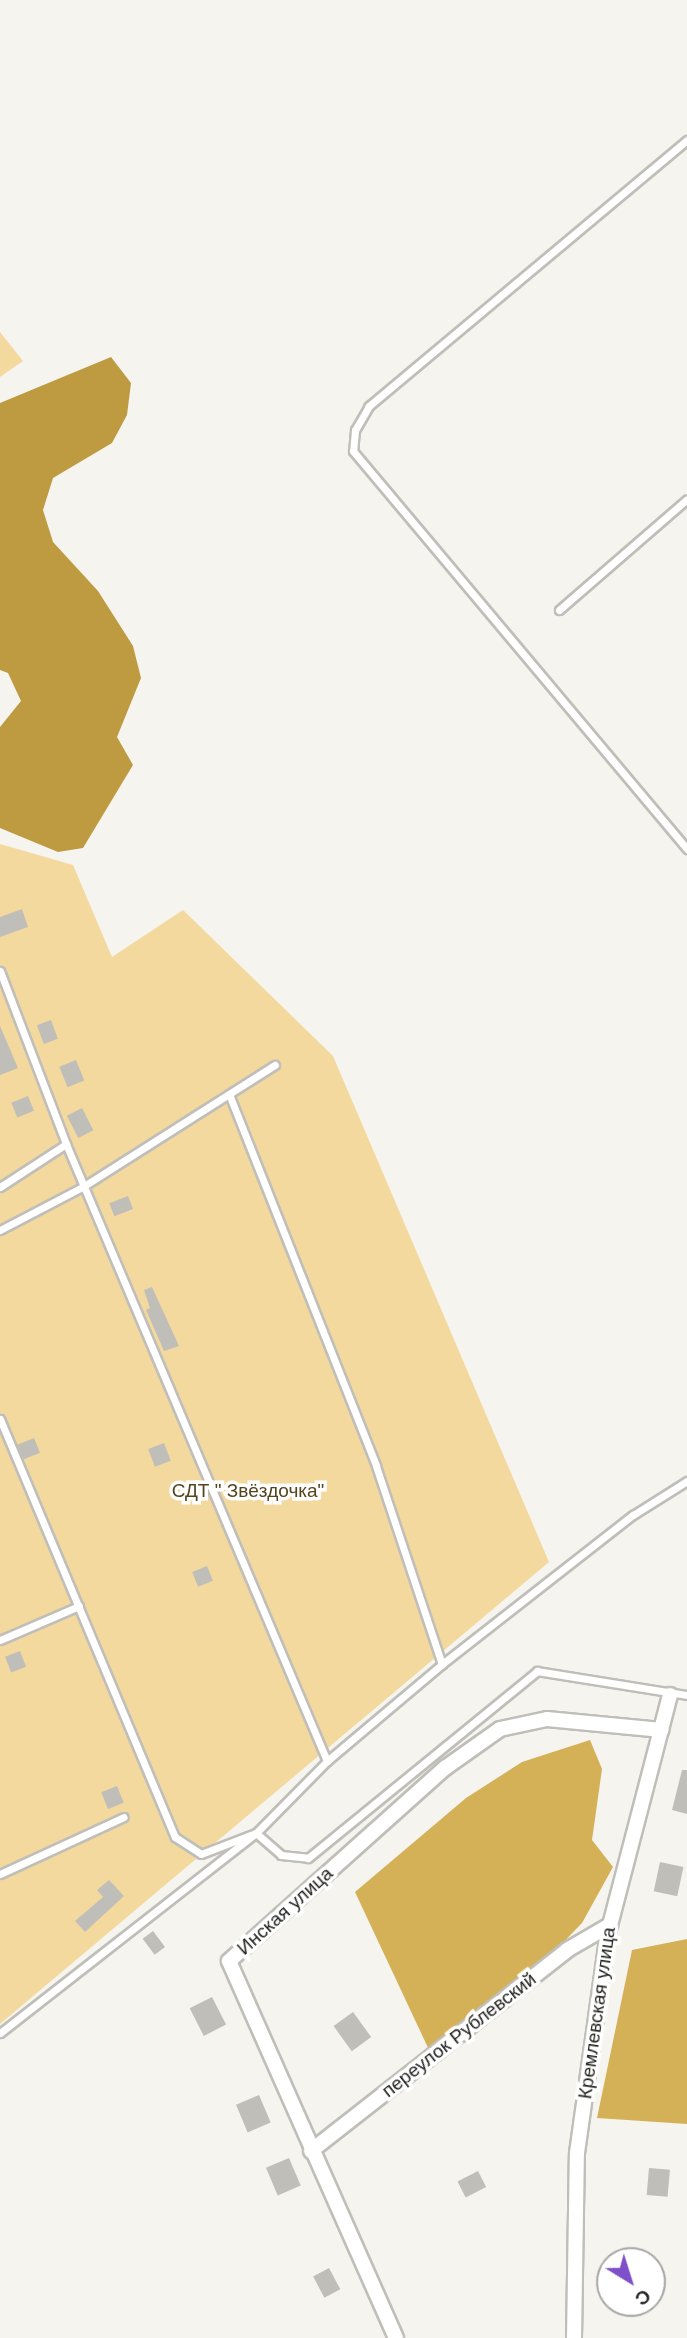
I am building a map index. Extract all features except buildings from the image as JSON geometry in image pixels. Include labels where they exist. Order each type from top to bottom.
[{"type":"street","name":"Кремлевская улица","points":[[574,2338],[577,2153],[610,1925],[670,1695]]},
{"type":"street","name":"Инская улица","points":[[396,2338],[229,1961],[444,1768],[500,1729],[547,1719],[661,1730]]},
{"type":"street","name":"переулок Рублевский","points":[[311,2151],[567,1950],[610,1925]]},
{"type":"lane","points":[[687,140],[392,384],[362,418],[353,451],[687,849]]},
{"type":"lane","points":[[559,610],[687,499]]},
{"type":"lane","points":[[0,971],[66,1144],[327,1761]]},
{"type":"lane","points":[[0,1230],[84,1186],[275,1065]]},
{"type":"lane","points":[[229,1094],[376,1466],[442,1664]]},
{"type":"lane","points":[[0,1187],[66,1144]]},
{"type":"lane","points":[[0,1419],[175,1836],[201,1854],[256,1833]]},
{"type":"lane","points":[[0,2033],[256,1833],[327,1761],[442,1664],[633,1515],[687,1481]]},
{"type":"lane","points":[[0,1640],[79,1606]]},
{"type":"lane","points":[[256,1833],[281,1855],[308,1858],[537,1671],[670,1695],[687,1695]]},
{"type":"lane","points":[[0,1874],[124,1817]]},
{"type":"green space","points":[[0,332],[23,361],[0,377]]},
{"type":"green space","name":"СДТ \" Звёздочка\"","points":[[0,844],[73,865],[112,957],[183,910],[333,1056],[549,1562],[0,2024]]},
{"type":"shaded area","points":[[111,357],[131,383],[127,415],[112,443],[53,478],[43,510],[53,542],[98,591],[133,646],[141,678],[117,737],[133,765],[83,848],[58,852],[0,828],[0,727],[21,701],[8,673],[0,670],[0,403]]},
{"type":"shaded area","points":[[590,1740],[602,1769],[592,1840],[613,1867],[582,1923],[517,1990],[430,2052],[355,1892],[466,1798],[522,1762]]},
{"type":"shaded area","points":[[687,1939],[687,2124],[597,2118],[632,1950]]}]
